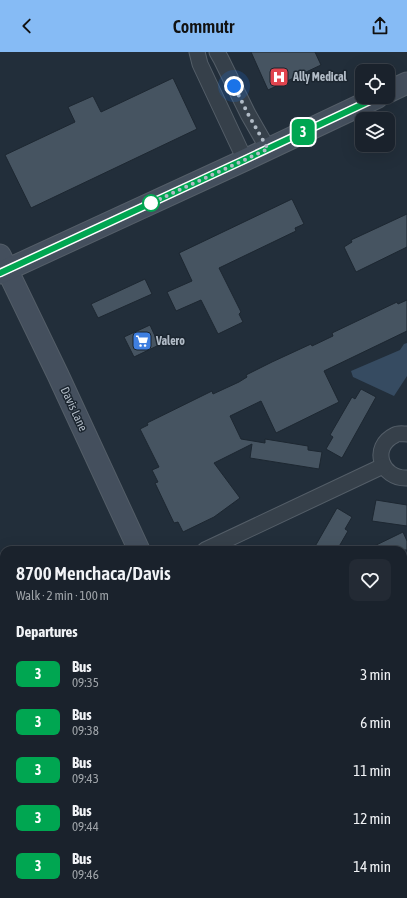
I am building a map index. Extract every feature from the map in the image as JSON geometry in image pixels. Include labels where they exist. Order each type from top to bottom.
[{"type":"main road","points":[[395,89],[407,83]]},
{"type":"main road","points":[[2,266],[244,160],[363,104]]},
{"type":"main road","name":"Davis Lane","points":[[2,266],[58,375],[137,546]]},
{"type":"street","points":[[197,52],[200,64],[244,160]]},
{"type":"street","points":[[216,52],[222,59],[248,114],[268,149]]},
{"type":"street","points":[[407,434],[396,434],[385,442],[381,454],[383,466],[392,476],[407,478]]},
{"type":"street","points":[[213,546],[383,466]]},
{"type":"water","points":[[407,343],[407,376],[394,396],[353,377],[351,371],[400,350],[404,344]]},
{"type":"building","name":"Ally Medical","points":[[251,52],[315,52],[321,65],[268,90]]},
{"type":"building","points":[[173,78],[197,129],[31,208],[5,155],[75,122],[68,107],[93,96],[101,112]]},
{"type":"building","points":[[292,199],[304,224],[295,228],[296,231],[219,268],[241,312],[239,314],[243,322],[218,334],[201,300],[176,311],[167,292],[192,281],[179,253]]},
{"type":"building","points":[[407,214],[407,247],[356,272],[344,247],[352,242],[351,240]]},
{"type":"building","points":[[145,279],[152,294],[98,318],[91,304]]},
{"type":"building","points":[[407,300],[407,331],[324,371],[339,402],[276,433],[261,401],[230,416],[241,439],[265,443],[265,439],[308,446],[308,450],[322,452],[319,469],[250,458],[252,444],[214,463],[240,498],[214,517],[183,532],[178,522],[174,523],[155,483],[158,482],[152,470],[159,467],[140,429],[148,425],[147,423],[212,391],[213,394],[239,382],[247,377],[246,375],[272,362],[311,344],[312,346],[333,336],[332,333],[397,302],[398,304]]},
{"type":"building","name":"Valero","points":[[150,325],[159,345],[134,357],[124,337]]},
{"type":"building","points":[[361,389],[376,397],[342,458],[326,449],[333,437],[330,435],[352,397],[355,399]]},
{"type":"building","points":[[376,500],[407,505],[407,526],[372,521]]},
{"type":"building","points":[[337,508],[352,517],[345,529],[348,531],[339,546],[315,546]]},
{"type":"building","points":[[403,532],[407,541],[407,546],[374,546]]},
{"type":"bus line","name":"3","points":[[0,273],[363,104]]},
{"type":"place","name":"Ally Medical","points":[[279,77]]},
{"type":"place","name":"Valero","points":[[142,341]]},
{"type":"route","points":[[151,203],[149,204],[268,149],[234,86]]}]
